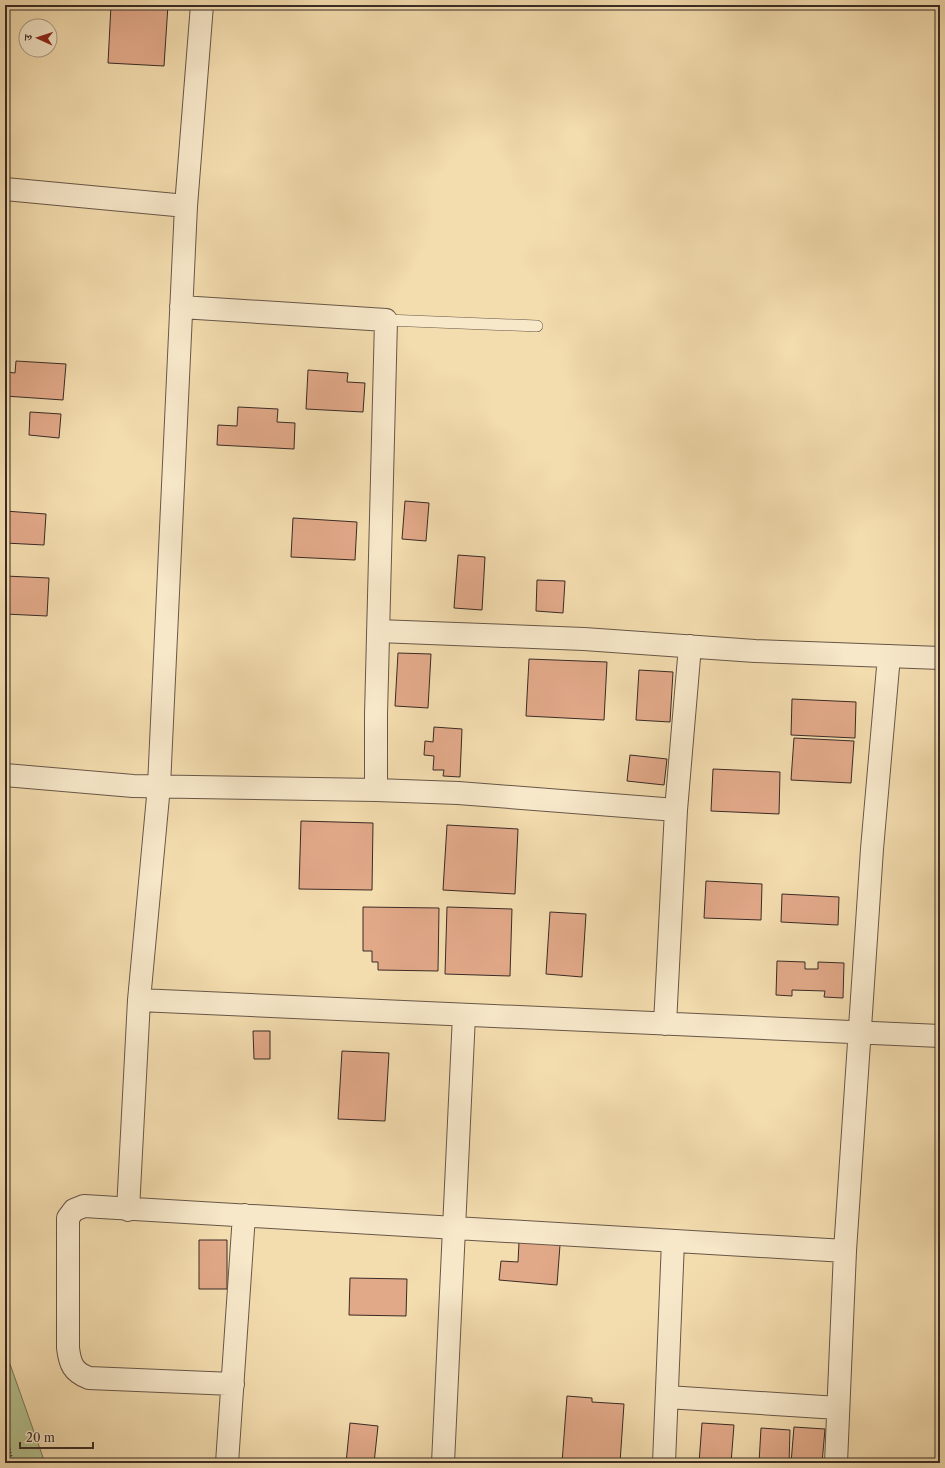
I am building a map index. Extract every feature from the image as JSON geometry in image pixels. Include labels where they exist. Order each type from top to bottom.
[{"type":"street","points":[[128,1210],[139,1000],[159,786],[186,206],[202,5]]},
{"type":"street","points":[[5,189],[186,206]]},
{"type":"street","points":[[182,307],[386,320],[378,631],[376,790]]},
{"type":"street","points":[[378,631],[584,640],[755,651],[940,658]]},
{"type":"street","points":[[665,1024],[676,810],[690,646]]},
{"type":"street","points":[[836,1463],[845,1251],[872,850],[889,656]]},
{"type":"street","points":[[5,776],[133,786],[376,790],[466,794],[676,810]]},
{"type":"street","points":[[139,1000],[665,1024],[861,1031],[940,1036]]},
{"type":"street","points":[[443,1463],[464,1015]]},
{"type":"street","points":[[232,1384],[89,1378],[79,1374],[73,1369],[68,1348],[68,1218],[74,1210],[84,1206],[128,1210],[244,1215],[845,1251]]},
{"type":"street","points":[[227,1463],[244,1215]]},
{"type":"street","points":[[664,1463],[674,1241]]},
{"type":"street","points":[[667,1397],[838,1408]]},
{"type":"lane","points":[[386,320],[537,326]]},
{"type":"path","points":[[5,1432],[13,1463]]},
{"type":"green space","points":[[5,1350],[45,1463],[5,1463]]},
{"type":"building","points":[[111,5],[168,5],[164,66],[108,63]]},
{"type":"building","points":[[16,361],[66,364],[63,400],[5,396],[7,372],[15,373]]},
{"type":"building","points":[[308,370],[348,373],[347,382],[365,383],[363,412],[306,409]]},
{"type":"building","points":[[238,407],[278,409],[277,422],[295,423],[294,449],[217,445],[218,425],[237,426]]},
{"type":"building","points":[[30,412],[61,414],[59,438],[29,435]]},
{"type":"building","points":[[405,501],[429,503],[426,541],[402,539]]},
{"type":"building","points":[[5,511],[46,514],[44,545],[5,543]]},
{"type":"building","points":[[293,518],[357,522],[355,560],[291,557]]},
{"type":"building","points":[[458,555],[485,557],[482,610],[454,608]]},
{"type":"building","points":[[5,576],[49,578],[47,616],[5,614]]},
{"type":"building","points":[[537,580],[565,581],[563,613],[536,611]]},
{"type":"building","points":[[398,653],[431,654],[428,708],[395,706]]},
{"type":"building","points":[[529,659],[607,662],[604,720],[526,716]]},
{"type":"building","points":[[639,670],[673,672],[670,722],[636,720]]},
{"type":"building","points":[[792,699],[856,702],[855,738],[791,735]]},
{"type":"building","points":[[434,727],[462,729],[460,777],[443,776],[444,770],[433,770],[434,756],[424,755],[425,741],[433,742]]},
{"type":"building","points":[[794,738],[854,741],[851,783],[791,780]]},
{"type":"building","points":[[630,755],[667,759],[664,785],[627,781]]},
{"type":"building","points":[[713,769],[780,772],[779,814],[711,811]]},
{"type":"building","points":[[301,821],[373,823],[372,890],[299,889]]},
{"type":"building","points":[[447,825],[518,829],[515,894],[443,890]]},
{"type":"building","points":[[706,881],[762,884],[761,920],[704,918]]},
{"type":"building","points":[[782,894],[839,897],[838,925],[781,922]]},
{"type":"building","points":[[363,907],[439,908],[438,971],[378,970],[378,962],[372,962],[372,951],[363,951]]},
{"type":"building","points":[[447,907],[512,909],[510,976],[445,974]]},
{"type":"building","points":[[550,912],[586,914],[582,977],[546,974]]},
{"type":"building","points":[[777,961],[805,962],[805,969],[818,969],[818,962],[844,963],[843,998],[824,997],[825,991],[792,990],[792,996],[776,995]]},
{"type":"building","points":[[253,1031],[270,1031],[270,1059],[254,1059]]},
{"type":"building","points":[[342,1051],[389,1053],[385,1121],[338,1119]]},
{"type":"building","points":[[199,1240],[227,1240],[227,1289],[199,1289]]},
{"type":"building","points":[[519,1242],[560,1245],[557,1285],[499,1280],[501,1261],[518,1262]]},
{"type":"building","points":[[350,1278],[407,1279],[406,1316],[349,1315]]},
{"type":"building","points":[[567,1396],[592,1398],[592,1402],[624,1404],[620,1463],[562,1463]]},
{"type":"building","points":[[350,1423],[378,1426],[374,1463],[346,1463]]},
{"type":"building","points":[[702,1423],[734,1425],[731,1463],[699,1463]]},
{"type":"building","points":[[794,1427],[825,1429],[822,1463],[791,1463]]},
{"type":"building","points":[[761,1428],[790,1430],[789,1463],[759,1463]]}]
